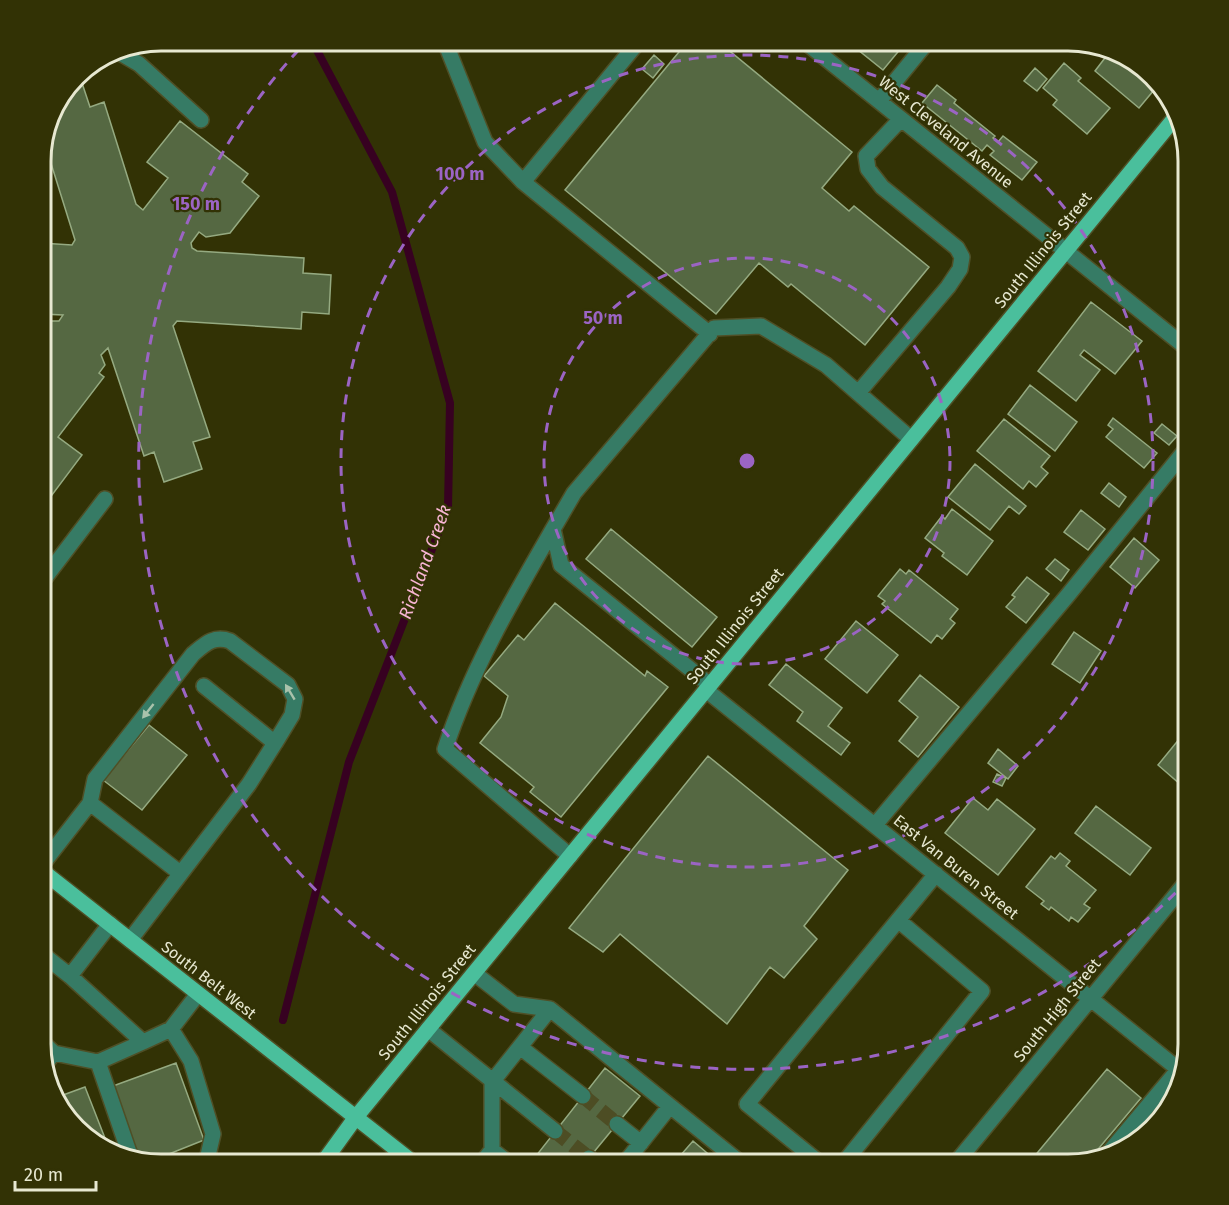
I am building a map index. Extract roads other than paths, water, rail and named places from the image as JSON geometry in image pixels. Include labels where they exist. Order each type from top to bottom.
[{"type":"main road","name":"South Illinois Street","points":[[329,1154],[356,1117],[1171,123]]},
{"type":"main road","name":"South Belt West","points":[[51,877],[402,1154]]},
{"type":"street","points":[[449,51],[485,142],[523,182],[710,333]]},
{"type":"street","points":[[523,182],[631,51]]},
{"type":"street","name":"West Cleveland Avenue","points":[[816,51],[1178,341]]},
{"type":"street","points":[[879,101],[920,51]]},
{"type":"street","points":[[127,57],[139,64],[201,120]]},
{"type":"street","points":[[858,393],[948,287],[960,269],[962,257],[957,248],[882,187],[868,169],[866,156],[901,119]]},
{"type":"street","points":[[570,856],[445,749],[460,706],[501,619],[574,493],[714,328],[761,326],[826,365],[911,439]]},
{"type":"street","points":[[875,825],[1068,595],[1178,459]]},
{"type":"street","points":[[51,570],[105,499]]},
{"type":"street","name":"East Van Buren Street","points":[[553,529],[561,565],[875,825],[1175,1067]]},
{"type":"street","points":[[51,854],[90,803],[95,779],[193,654],[209,641],[221,638],[230,640],[288,685],[295,699],[292,715],[275,743],[249,784],[130,940]]},
{"type":"street","points":[[204,686],[275,743]]},
{"type":"street","points":[[90,803],[180,873]]},
{"type":"street","points":[[809,1154],[747,1104],[936,874]]},
{"type":"street","name":"South High Street","points":[[963,1154],[1178,892]]},
{"type":"street","points":[[851,1154],[982,991],[898,920]]},
{"type":"street","points":[[70,976],[110,924]]},
{"type":"street","points":[[51,962],[70,976],[143,1042]]},
{"type":"street","points":[[474,973],[514,1004],[550,1010],[730,1154]]},
{"type":"street","points":[[52,1058],[98,1062],[171,1029],[198,994]]},
{"type":"street","points":[[489,1154],[492,1150],[492,1082],[550,1010]]},
{"type":"street","points":[[171,1029],[191,1061],[213,1134],[208,1154]]},
{"type":"street","points":[[428,1029],[555,1131]]},
{"type":"street","points":[[520,1047],[583,1096]]},
{"type":"street","points":[[98,1062],[128,1148]]},
{"type":"street","points":[[1119,1141],[1172,1081]]},
{"type":"street","points":[[632,1154],[670,1106]]},
{"type":"street","points":[[617,1124],[641,1143]]},
{"type":"street","points":[[492,1150],[497,1154]]},
{"type":"waterway","name":"Richland Creek","points":[[283,1020],[349,762],[448,508],[450,403],[392,192],[317,51]]},
{"type":"tunnel","points":[[583,1096],[617,1124]]},
{"type":"tunnel","points":[[555,1131],[584,1154]]}]
